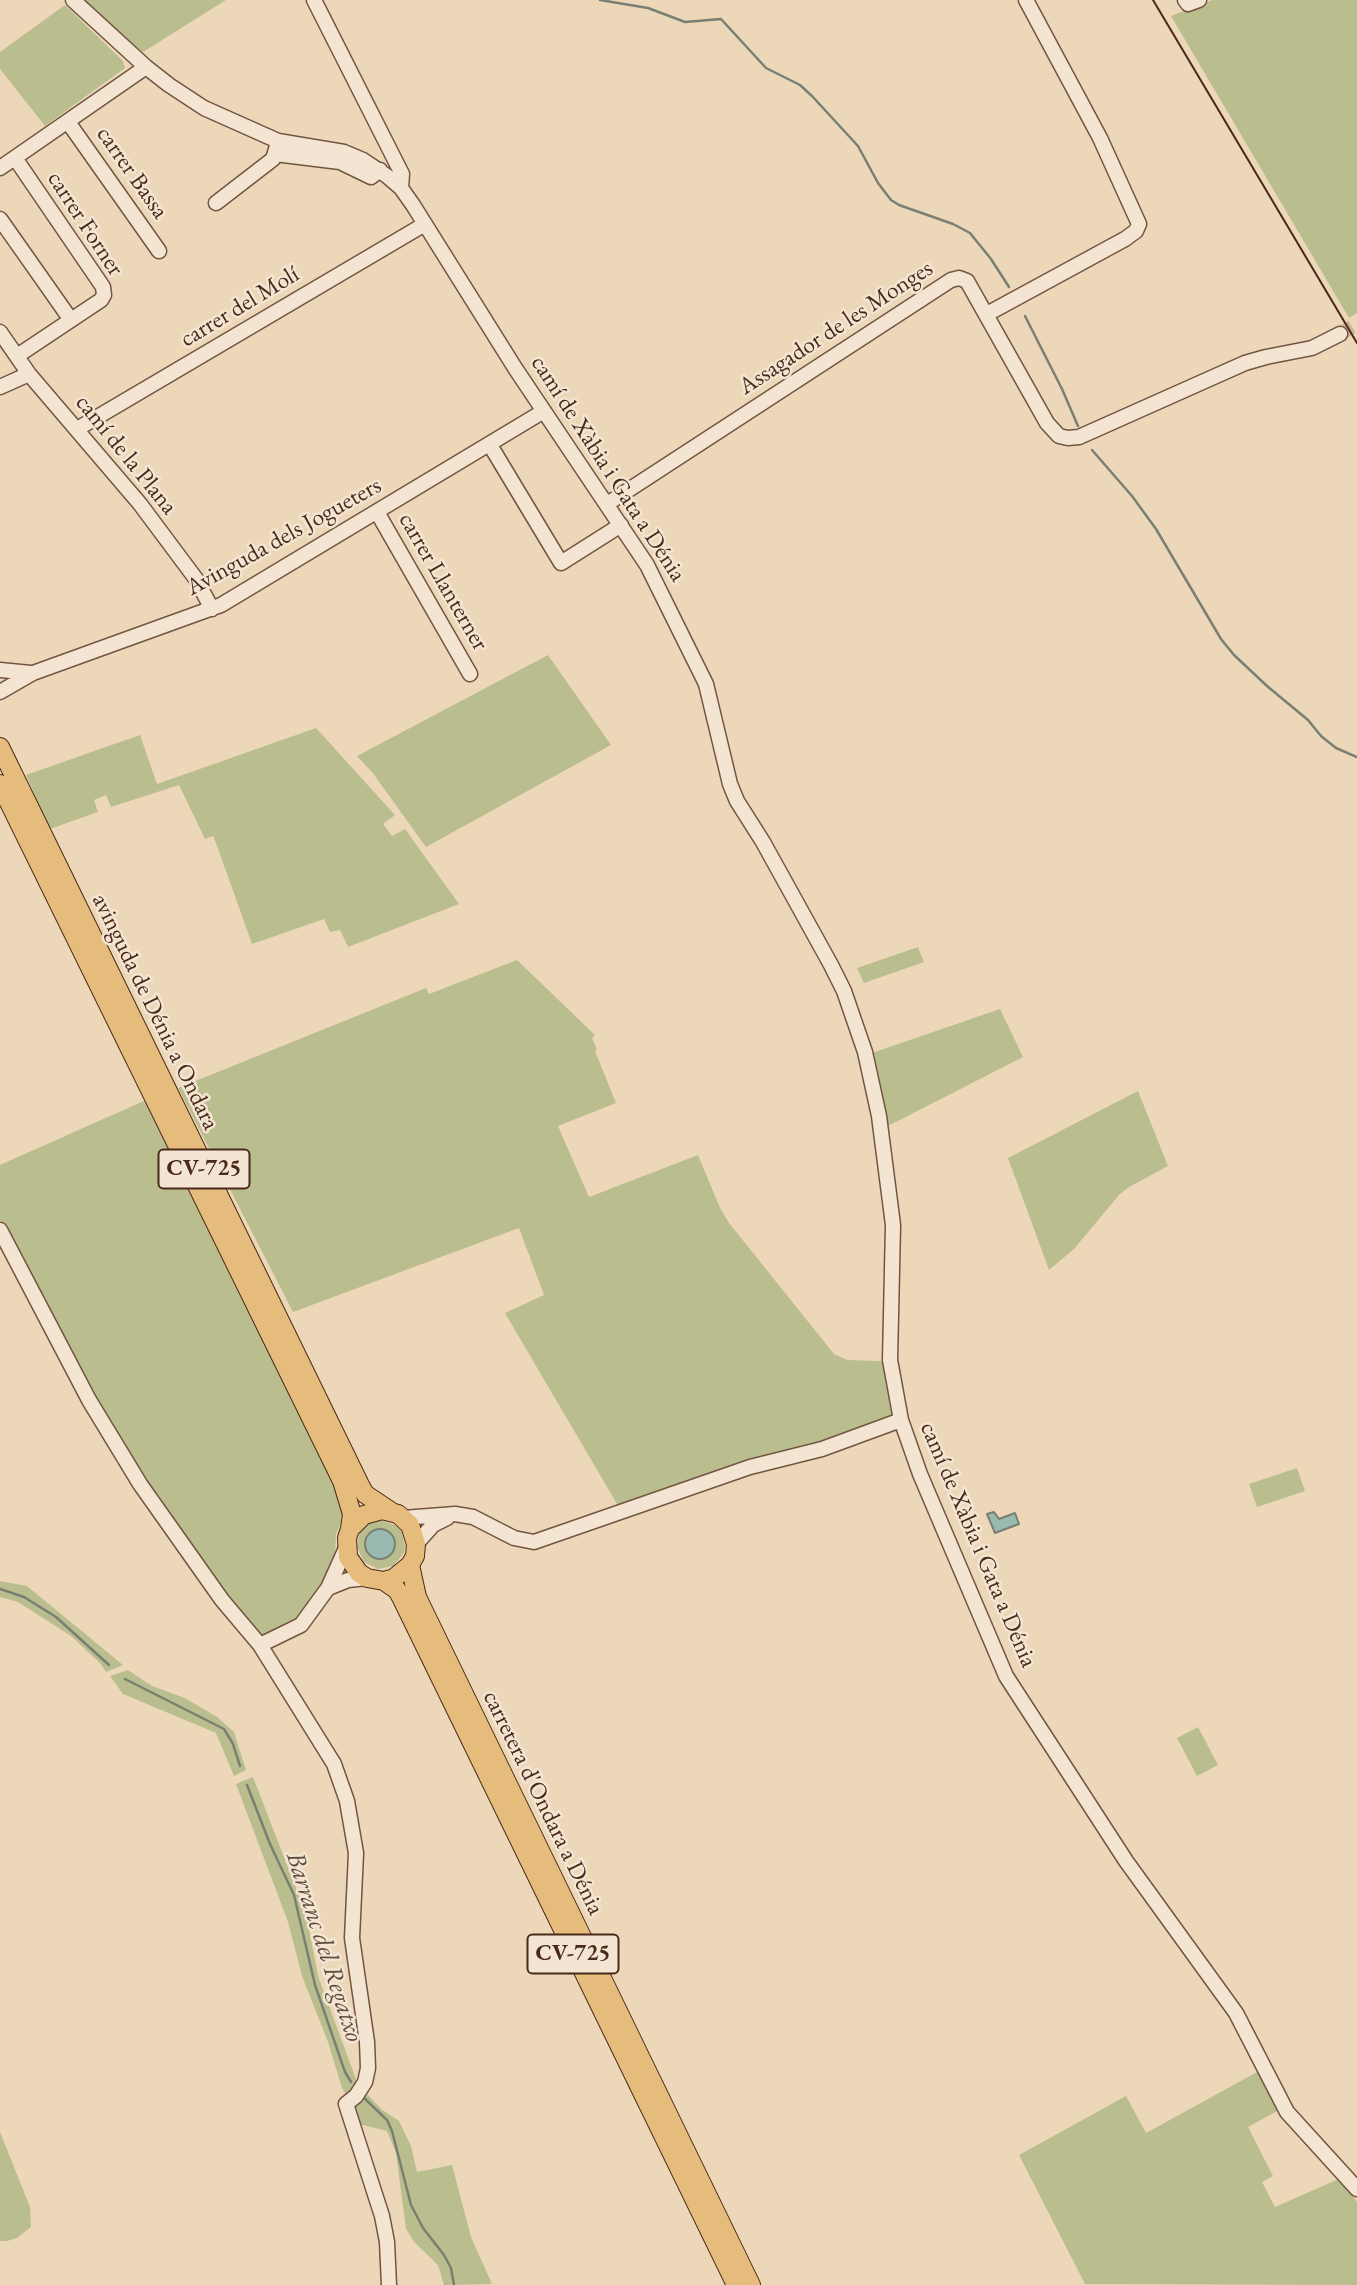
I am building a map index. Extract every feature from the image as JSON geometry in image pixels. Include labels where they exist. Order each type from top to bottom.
[{"type":"main road","name":"avinguda de Dénia a Ondara","points":[[0,747],[360,1485],[365,1494],[397,1515]]},
{"type":"main road","name":"avinguda de Dénia a Ondara","points":[[0,784],[342,1481],[352,1514],[350,1529]]},
{"type":"main road","points":[[350,1529],[356,1521],[373,1511],[397,1515]]},
{"type":"main road","name":"CV-725","points":[[397,1515],[414,1534],[415,1556],[411,1565]]},
{"type":"main road","name":"CV-725","points":[[350,1529],[346,1548],[352,1566],[376,1579]]},
{"type":"main road","points":[[376,1579],[394,1578],[411,1565]]},
{"type":"main road","name":"carretera d'Ondara a Dénia","points":[[411,1565],[411,1577],[417,1597],[471,1712],[751,2285]]},
{"type":"main road","name":"carretera d'Ondara a Dénia","points":[[376,1579],[397,1590],[402,1599],[736,2285]]},
{"type":"street","name":"camí de Xàbia i Gata a Dénia","points":[[73,0],[146,67],[204,108],[276,148],[344,152],[380,170],[401,188],[544,411],[647,565],[706,684],[730,784],[737,801],[831,965],[844,991],[865,1052],[879,1116],[893,1225],[890,1360],[901,1420],[920,1474],[1006,1676],[1126,1861],[1236,2013],[1287,2112],[1357,2189]]},
{"type":"street","points":[[314,0],[402,174],[401,188]]},
{"type":"street","points":[[987,314],[1125,239],[1136,231],[1139,224],[1100,138],[1026,0]]},
{"type":"street","points":[[0,168],[146,67]]},
{"type":"street","name":"carrer Bassa","points":[[68,122],[159,251]]},
{"type":"street","points":[[216,203],[274,159],[276,148]]},
{"type":"street","name":"carrer Forner","points":[[15,158],[103,287],[104,295],[101,300],[17,356]]},
{"type":"street","points":[[0,219],[71,320]]},
{"type":"street","name":"carrer del Molí","points":[[77,429],[425,224]]},
{"type":"street","name":"Assagador de les Monges","points":[[607,504],[951,280],[959,278],[967,281],[987,314],[1046,423],[1059,436],[1068,438],[1079,437],[1253,360],[1312,348],[1340,334]]},
{"type":"street","name":"camí de la Plana","points":[[0,332],[29,374],[140,504],[196,579],[212,609]]},
{"type":"street","points":[[0,387],[29,374]]},
{"type":"street","name":"Avinguda dels Jogueters","points":[[0,692],[33,673],[212,609],[544,411]]},
{"type":"street","points":[[490,445],[561,563],[621,525]]},
{"type":"street","name":"carrer Llanterner","points":[[377,512],[470,674]]},
{"type":"street","name":"Avinguda dels Jogueters","points":[[0,670],[33,673]]},
{"type":"street","points":[[0,1230],[82,1388],[139,1484],[222,1600],[260,1645],[334,1764],[347,1801],[356,1853],[352,1938],[366,2027],[368,2059],[363,2087],[346,2104],[382,2216],[387,2242],[389,2285]]},
{"type":"street","points":[[397,1515],[454,1514],[473,1517],[514,1538],[534,1542],[750,1467],[822,1449],[901,1420]]},
{"type":"street","points":[[416,1544],[433,1525],[454,1514]]},
{"type":"street","points":[[260,1645],[301,1625],[328,1588],[346,1548]]},
{"type":"street","points":[[328,1588],[348,1580],[376,1579]]},
{"type":"green space","points":[[82,0],[226,0],[143,52],[122,37]]},
{"type":"green space","points":[[1212,0],[1357,0],[1357,313],[1349,318],[1171,16]]},
{"type":"green space","points":[[65,5],[123,61],[125,68],[45,126],[0,69],[0,52]]},
{"type":"green space","points":[[548,655],[611,745],[426,847],[372,772],[357,756]]},
{"type":"green space","points":[[316,728],[395,815],[383,824],[392,836],[405,829],[459,904],[348,947],[340,930],[330,932],[324,919],[252,944],[213,836],[205,839],[179,785],[111,807],[106,795],[94,800],[98,812],[50,829],[26,775],[140,735],[157,784]]},
{"type":"green space","points":[[918,947],[924,962],[864,983],[857,968]]},
{"type":"green space","points":[[517,960],[595,1035],[592,1038],[597,1049],[595,1051],[616,1103],[558,1126],[589,1197],[698,1155],[729,1223],[834,1354],[847,1360],[881,1361],[884,1365],[892,1412],[890,1417],[880,1424],[620,1509],[505,1313],[544,1295],[519,1228],[293,1312],[178,1088],[426,988],[429,994]]},
{"type":"green space","points":[[1000,1009],[1023,1057],[886,1127],[872,1053]]},
{"type":"green space","points":[[1138,1091],[1168,1166],[1119,1195],[1074,1249],[1049,1270],[1008,1158]]},
{"type":"green space","points":[[146,1100],[339,1491],[343,1519],[336,1534],[335,1563],[300,1615],[289,1625],[267,1636],[258,1633],[228,1602],[143,1483],[52,1324],[0,1220],[0,1165]]},
{"type":"green space","points":[[1297,1468],[1305,1491],[1257,1507],[1249,1484]]},
{"type":"green space","points":[[380,1520],[401,1530],[404,1553],[393,1566],[378,1569],[364,1562],[357,1547],[360,1531],[372,1521]],"holes":[[[377,1529],[395,1546],[391,1555],[378,1559],[370,1555],[365,1547],[369,1534]]]},
{"type":"green space","points":[[0,1581],[27,1586],[123,1665],[106,1672],[71,1636],[18,1602],[0,1597]]},
{"type":"green space","points":[[128,1670],[152,1686],[185,1698],[217,1717],[234,1732],[246,1770],[234,1776],[216,1733],[123,1694],[110,1676]]},
{"type":"green space","points":[[1198,1727],[1218,1765],[1197,1776],[1177,1738]]},
{"type":"green space","points":[[253,1777],[306,1914],[318,1976],[357,2082],[348,2098],[302,1976],[288,1922],[236,1784]]},
{"type":"green space","points":[[1259,2071],[1281,2109],[1248,2127],[1273,2176],[1262,2182],[1275,2207],[1341,2178],[1357,2202],[1357,2285],[1085,2284],[1019,2155],[1126,2096],[1146,2133]]},
{"type":"green space","points":[[367,2094],[381,2109],[399,2121],[411,2146],[417,2172],[452,2165],[471,2237],[492,2284],[444,2285],[438,2265],[414,2242],[406,2229],[396,2153],[387,2131],[359,2124],[353,2108]]},
{"type":"green space","points":[[0,2132],[30,2207],[31,2227],[17,2238],[7,2241],[0,2241]]},
{"type":"water","points":[[994,1512],[999,1519],[1015,1513],[1019,1524],[995,1533],[987,1514]]},
{"type":"water","points":[[380,1529],[391,1533],[395,1544],[391,1555],[380,1559],[369,1555],[365,1544],[369,1533]]},
{"type":"waterway","points":[[600,0],[648,8],[685,22],[721,19],[766,68],[800,85],[812,96],[858,146],[878,183],[891,200],[970,233],[1009,287]]},
{"type":"waterway","points":[[1025,316],[1078,426]]},
{"type":"waterway","points":[[1092,450],[1132,496],[1156,529],[1221,639],[1234,655],[1308,720],[1321,736],[1336,748],[1357,757]]},
{"type":"waterway","name":"Barranc del Regatxo","points":[[0,1589],[24,1597],[56,1617],[109,1665]]},
{"type":"waterway","name":"Barranc del Regatxo","points":[[125,1679],[224,1729],[233,1744],[240,1766]]},
{"type":"waterway","name":"Barranc del Regatxo","points":[[247,1785],[294,1895],[315,1985],[345,2072],[351,2082]]},
{"type":"waterway","name":"Barranc del Regatxo","points":[[363,2097],[387,2120],[411,2205],[423,2228],[451,2268],[454,2285]]},
{"type":"tunnel","points":[[1340,334],[1357,324]]},
{"type":"tram line","points":[[1153,0],[1357,343]]}]
